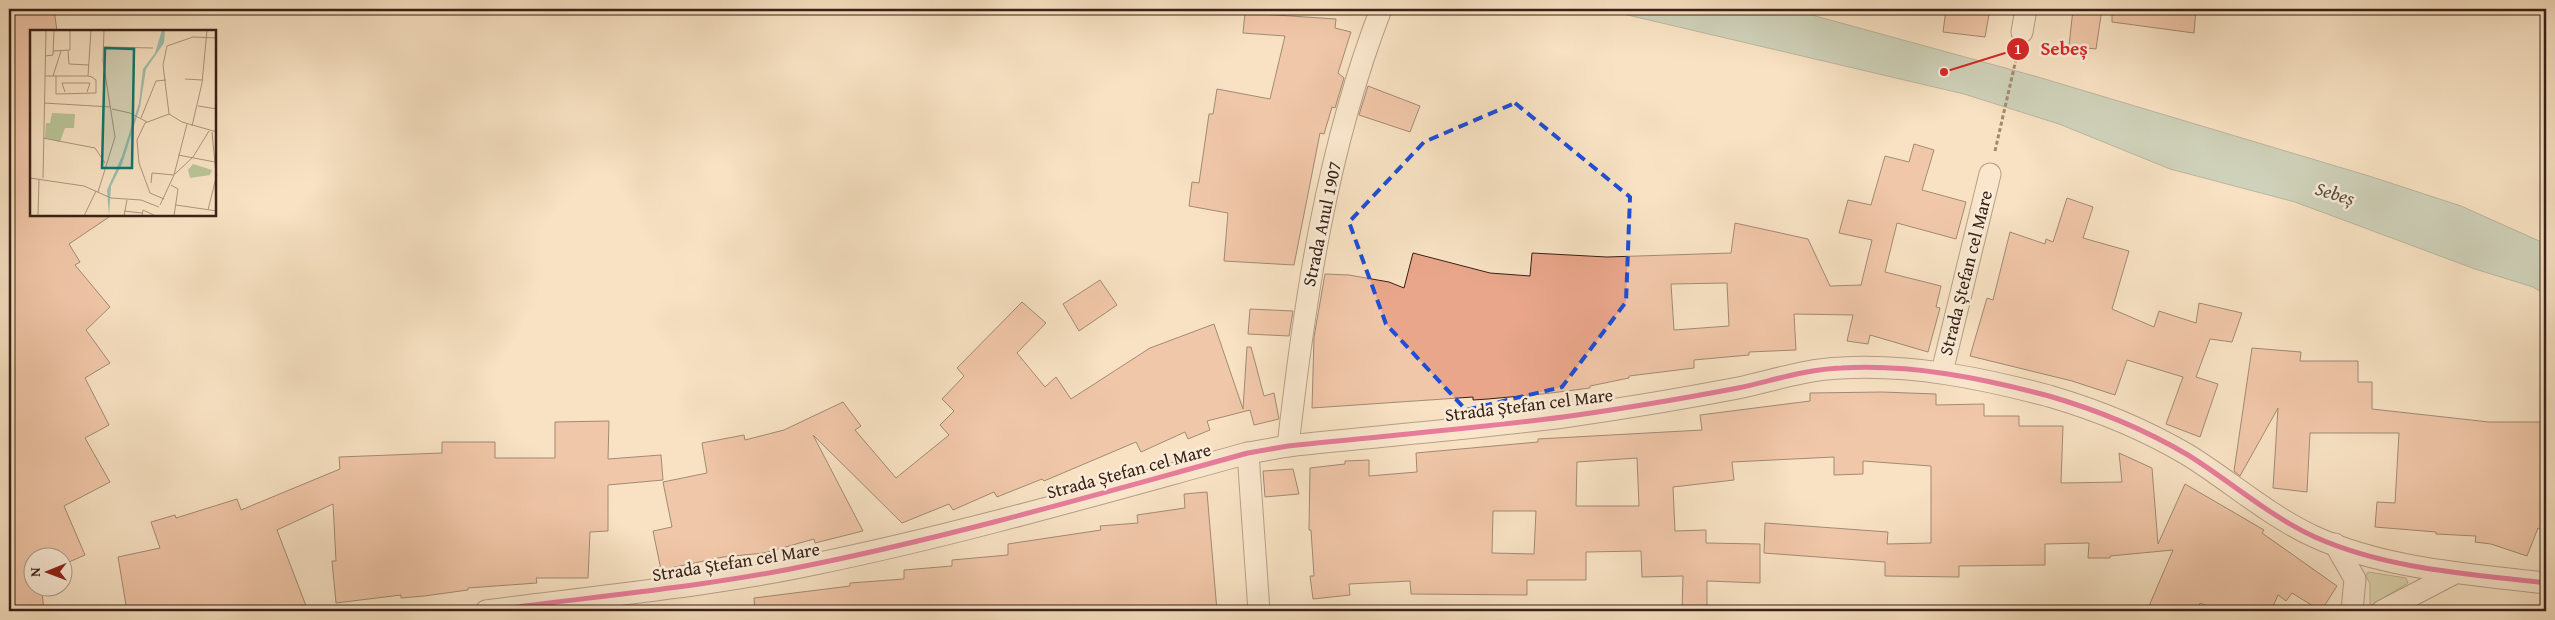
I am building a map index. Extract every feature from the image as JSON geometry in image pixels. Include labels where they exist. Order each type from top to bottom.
[{"type":"street","name":"Strada Anul 1907","points":[[1288,446],[1298,354],[1316,249],[1344,124],[1365,52],[1381,9]]},
{"type":"street","points":[[2022,32],[2026,9]]},
{"type":"street","name":"Strada Ștefan cel Mare","points":[[1942,372],[1990,174]]},
{"type":"street","name":"Strada Ștefan cel Mare","points":[[486,611],[663,589],[814,564],[922,540],[1248,453],[1288,446],[1562,417],[1716,392],[1836,368],[1887,367],[1942,372],[2048,396],[2098,411],[2142,430],[2188,455],[2282,518],[2314,536],[2358,553],[2455,573],[2546,583]]},
{"type":"street","points":[[1248,453],[1259,611]]},
{"type":"street","points":[[2335,544],[2355,579],[2352,611]]},
{"type":"street","points":[[2382,611],[2455,573]]},
{"type":"path","points":[[1990,174],[2022,32]]},
{"type":"highlighted area","points":[[1515,103],[1630,197],[1626,302],[1562,387],[1466,410],[1386,324],[1349,222],[1424,142]]},
{"type":"shaded area","points":[[2368,572],[2406,578],[2408,583],[2370,606],[2370,584],[2366,576]]},
{"type":"water","points":[[1602,9],[1790,9],[2038,77],[2369,176],[2461,206],[2546,244],[2546,295],[2533,287],[2475,269],[2295,202],[2170,169],[2059,124],[1964,94]]},
{"type":"building","points":[[24,9],[54,9],[57,30],[30,30],[30,216],[111,216],[69,244],[80,262],[75,265],[110,307],[86,330],[110,363],[85,378],[109,425],[85,438],[110,482],[64,506],[85,555],[72,561],[72,548],[22,548],[22,598],[43,598],[44,611],[15,611],[9,568],[9,13]]},
{"type":"building","points":[[1946,9],[1990,9],[1985,37],[1943,32]]},
{"type":"building","points":[[2073,9],[2102,9],[2096,49],[2069,46]]},
{"type":"building","points":[[2112,9],[2196,9],[2194,33],[2112,22]]},
{"type":"building","points":[[1245,13],[1336,19],[1335,28],[1351,32],[1338,73],[1344,78],[1335,108],[1332,107],[1324,134],[1320,133],[1294,265],[1224,261],[1228,213],[1189,206],[1192,182],[1199,183],[1209,114],[1213,114],[1217,89],[1270,99],[1285,36],[1243,33]]},
{"type":"building","points":[[1368,86],[1420,106],[1410,132],[1359,115]]},
{"type":"building","points":[[1914,144],[1934,150],[1922,190],[1966,202],[1956,239],[1897,223],[1885,272],[1941,286],[1936,307],[1940,308],[1928,352],[1870,335],[1868,344],[1847,341],[1853,315],[1794,314],[1796,350],[1749,352],[1749,355],[1694,360],[1694,368],[1629,376],[1629,378],[1590,386],[1590,388],[1543,394],[1473,400],[1473,397],[1312,408],[1314,337],[1325,274],[1349,275],[1389,282],[1404,288],[1413,253],[1490,273],[1530,276],[1532,253],[1607,257],[1731,253],[1735,223],[1808,239],[1830,286],[1861,285],[1872,240],[1839,233],[1848,200],[1871,205],[1885,156],[1909,162]],"holes":[[[1727,283],[1729,326],[1674,330],[1671,284]]]},
{"type":"building","points":[[2067,198],[2093,207],[2083,238],[2129,251],[2112,309],[2154,327],[2159,311],[2196,323],[2199,303],[2242,313],[2232,342],[2210,339],[2196,377],[2218,384],[2200,437],[2166,424],[2183,377],[2127,360],[2115,395],[2072,381],[1970,356],[1987,298],[1993,300],[2010,232],[2045,244],[2046,239],[2053,242]]},
{"type":"building","points":[[1100,280],[1117,305],[1079,331],[1063,304]]},
{"type":"building","points":[[1022,302],[1046,323],[1017,353],[1045,387],[1056,377],[1071,399],[1150,348],[1214,324],[1243,409],[1247,347],[1251,347],[1264,396],[1274,393],[1279,419],[1254,425],[1250,410],[1207,421],[1210,430],[1188,439],[1185,432],[1141,452],[1136,442],[1044,481],[1042,479],[997,497],[994,492],[953,510],[949,504],[902,523],[813,435],[863,531],[815,543],[814,539],[764,553],[723,557],[661,570],[653,531],[672,527],[663,482],[707,473],[702,443],[744,435],[745,440],[784,430],[843,402],[861,426],[855,430],[896,478],[949,435],[940,425],[954,411],[942,399],[964,376],[957,368]]},
{"type":"building","points":[[1250,309],[1293,311],[1289,336],[1248,334]]},
{"type":"building","points":[[2252,348],[2301,352],[2300,361],[2358,361],[2358,382],[2372,382],[2372,409],[2489,422],[2541,422],[2542,490],[2546,491],[2546,532],[2538,528],[2527,556],[2491,544],[2475,542],[2476,536],[2436,534],[2436,532],[2375,527],[2377,502],[2395,503],[2399,433],[2310,433],[2307,492],[2273,488],[2278,408],[2240,476],[2234,471]]},
{"type":"building","points":[[1882,392],[1936,394],[1936,405],[1984,404],[1984,416],[2019,416],[2019,426],[2063,426],[2061,483],[2122,482],[2119,453],[2152,468],[2158,544],[2185,484],[2264,530],[2262,533],[2337,586],[2321,611],[2292,593],[2286,601],[2278,595],[2271,611],[2219,611],[2200,603],[2197,611],[2162,611],[2149,606],[2173,550],[2110,556],[2110,558],[2088,558],[2089,543],[2045,544],[2045,565],[1959,566],[1959,577],[1885,576],[1885,562],[1764,553],[1765,523],[1888,532],[1887,544],[1931,543],[1931,466],[1863,461],[1863,474],[1834,475],[1834,457],[1732,462],[1734,480],[1673,487],[1675,531],[1706,530],[1706,543],[1760,544],[1760,583],[1707,581],[1707,611],[1682,611],[1683,576],[1642,577],[1641,551],[1586,552],[1586,580],[1527,580],[1527,595],[1411,594],[1410,581],[1349,584],[1350,595],[1313,599],[1310,576],[1314,576],[1311,530],[1309,530],[1310,468],[1345,464],[1345,461],[1369,460],[1369,476],[1417,472],[1416,453],[1538,442],[1538,439],[1702,430],[1700,415],[1810,401],[1810,393]],"holes":[[[1637,458],[1639,506],[1576,506],[1577,462]],[[1493,511],[1536,511],[1534,554],[1492,553]]]},
{"type":"building","points":[[609,421],[608,459],[661,455],[663,480],[608,485],[608,531],[590,532],[588,578],[536,578],[537,583],[468,588],[468,590],[424,596],[401,598],[401,595],[336,603],[332,561],[336,561],[333,504],[277,530],[308,611],[127,611],[118,557],[160,548],[151,522],[175,515],[176,518],[237,499],[241,510],[340,469],[339,457],[442,453],[442,442],[495,442],[495,458],[555,458],[555,422]]},
{"type":"building","points":[[1293,469],[1299,494],[1265,497],[1263,471]]},
{"type":"building","points":[[1207,492],[1217,611],[755,611],[754,598],[850,586],[850,583],[904,579],[904,570],[952,566],[952,560],[1008,555],[1008,544],[1101,530],[1100,526],[1138,523],[1137,515],[1185,508],[1184,494]]},
{"type":"cycle path","points":[[486,611],[692,585],[815,564],[978,526],[1248,453],[1288,446],[1563,417],[1738,388],[1815,371],[1868,367],[1920,370],[1972,378],[2049,396],[2085,407],[2137,429],[2188,455],[2298,529],[2342,548],[2428,569],[2546,583]]},
{"type":"place","name":"Sebeș","points":[[1944,72]]}]
